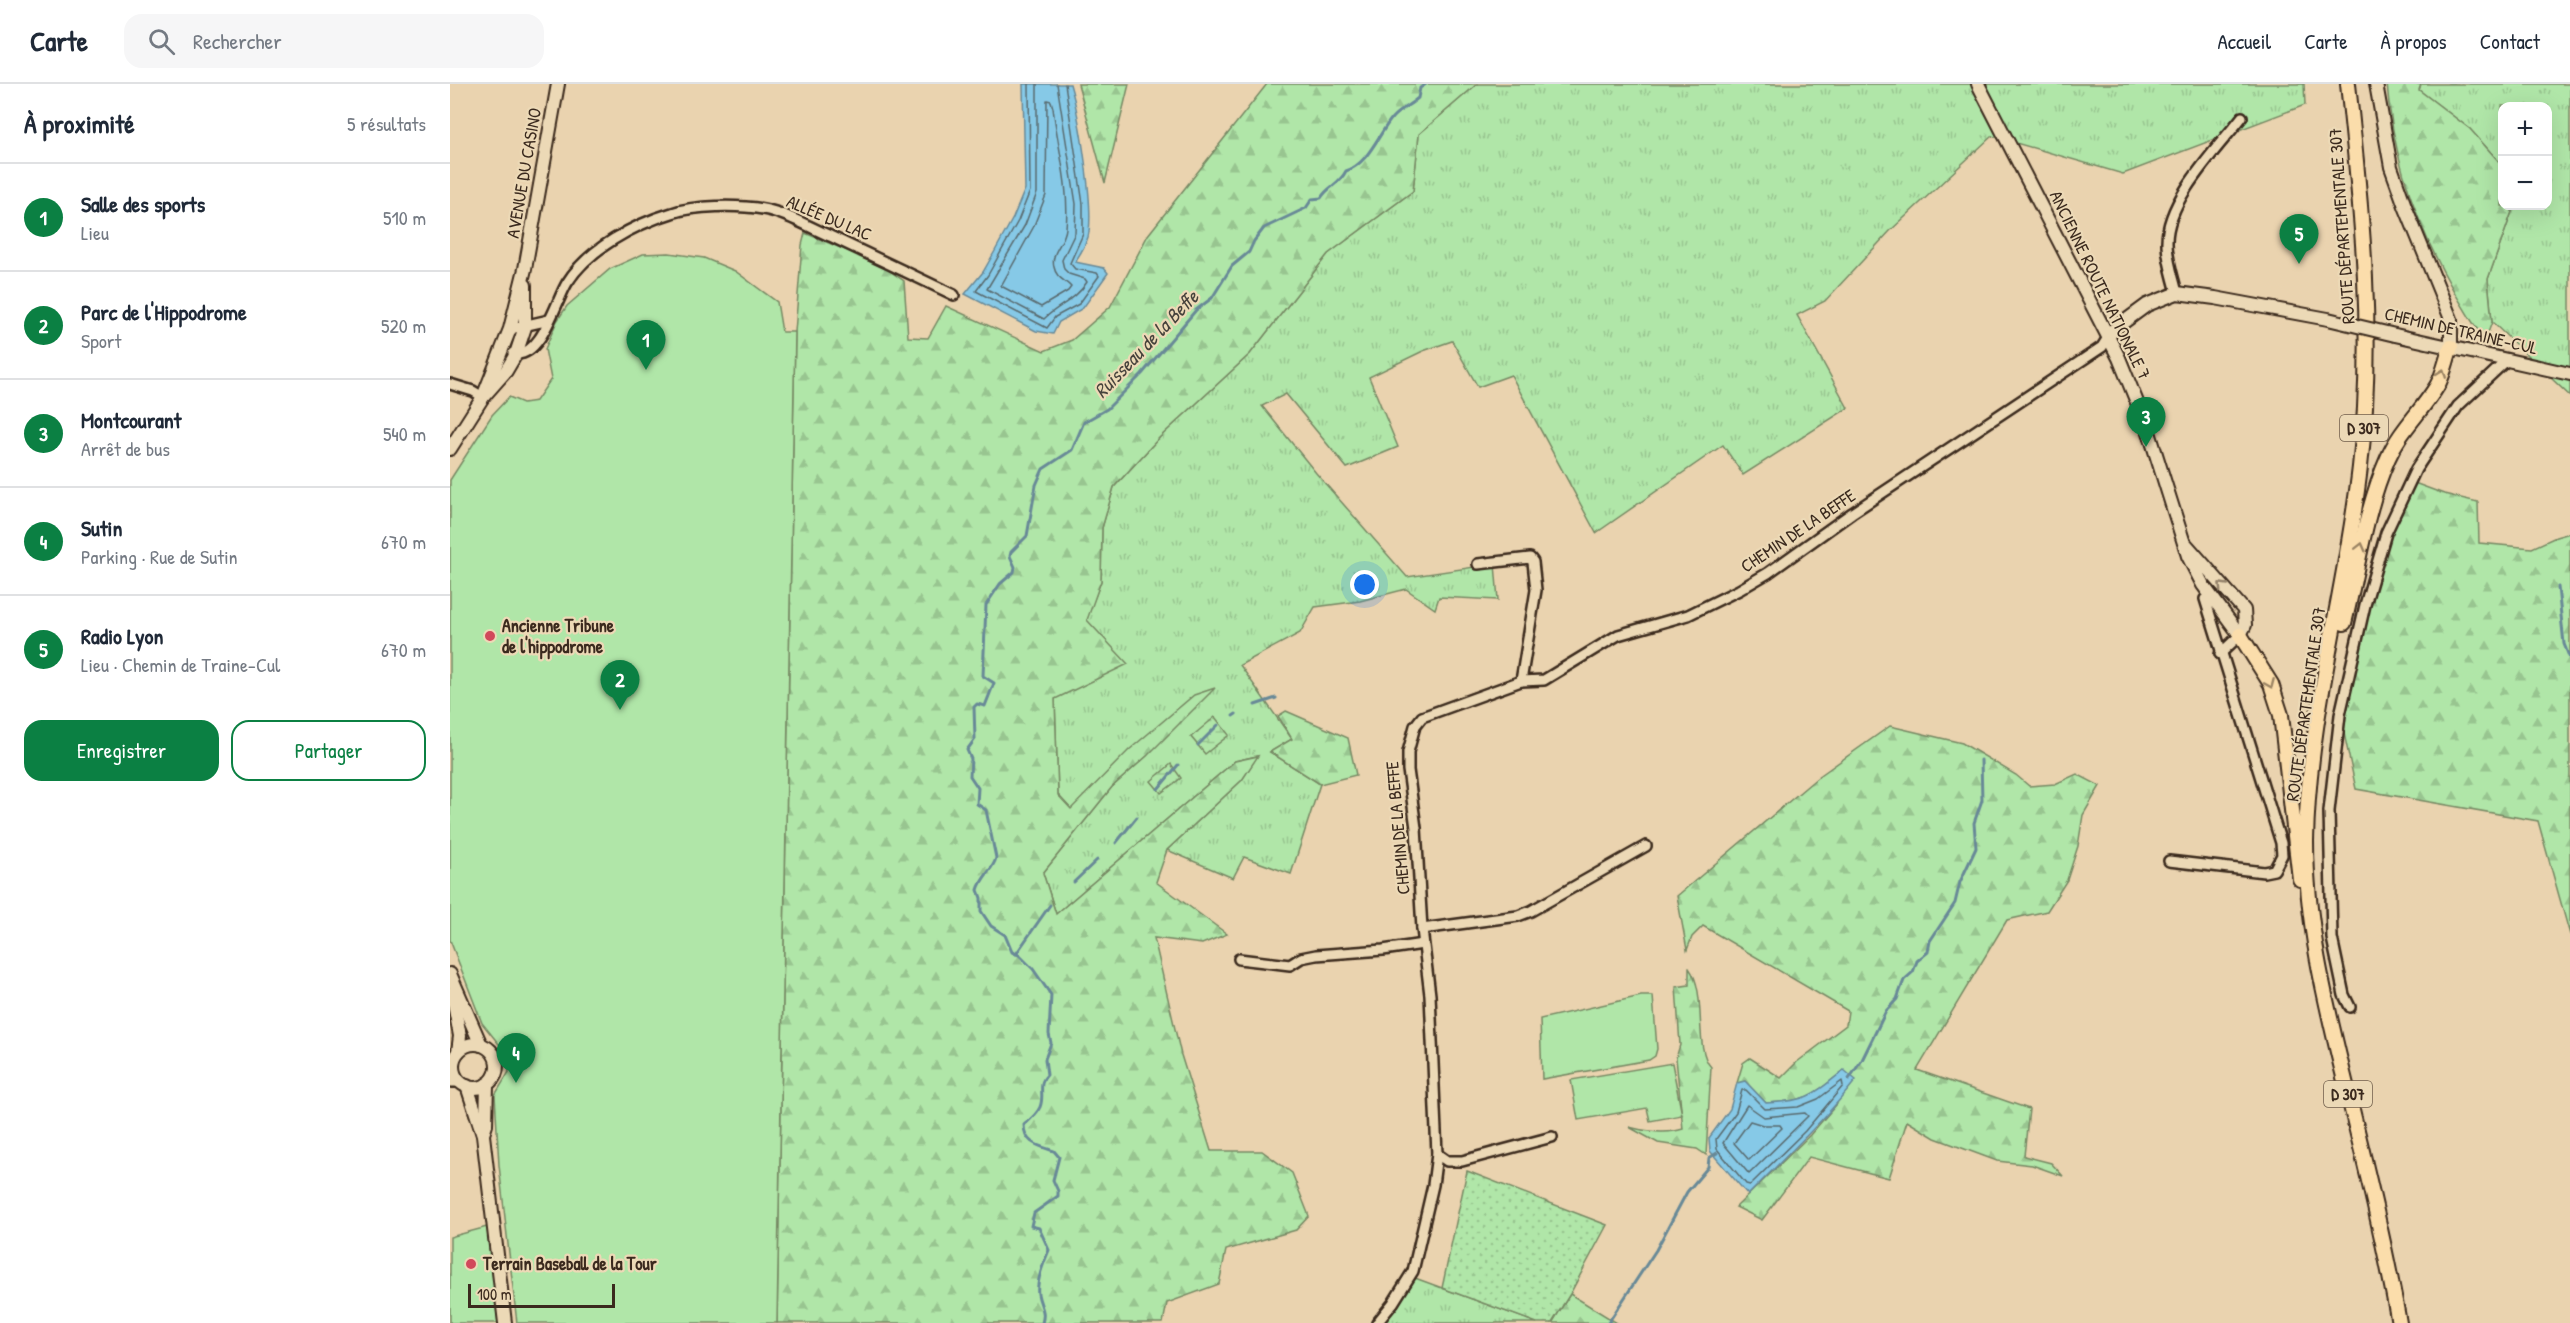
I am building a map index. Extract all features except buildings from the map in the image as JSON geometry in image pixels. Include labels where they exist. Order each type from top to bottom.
[{"type":"main road","name":"ROUTE DÉPARTEMENTALE 307","points":[[2348,84],[2367,280],[2366,409],[2348,552],[2326,667],[2312,768],[2306,840],[2307,875],[2310,918],[2325,998],[2384,1239],[2399,1323]]},
{"type":"main road","points":[[2312,768],[2360,552],[2380,477],[2399,435],[2436,388],[2451,347]]},
{"type":"main road","points":[[2240,634],[2271,684],[2281,715],[2289,800],[2306,925],[2325,998]]},
{"type":"street","name":"AVENUE DU CASINO","points":[[525,269],[558,84]]},
{"type":"street","name":"ANCIENNE ROUTE NATIONALE 7","points":[[1978,84],[2109,336],[2149,432],[2184,542],[2194,570],[2240,634],[2245,625],[2244,610],[2184,542]]},
{"type":"street","points":[[2376,84],[2391,167],[2451,319],[2451,347]]},
{"type":"street","points":[[2177,293],[2169,262],[2167,241],[2170,223],[2180,200],[2242,117]]},
{"type":"street","name":"ALLÉE DU LAC","points":[[516,354],[524,353],[536,345],[568,282],[596,250],[628,232],[672,213],[690,209],[731,207],[764,209],[790,218],[879,258],[954,295]]},
{"type":"street","points":[[450,449],[483,397],[506,371],[516,354],[525,327],[525,269]]},
{"type":"street","points":[[483,397],[510,329],[525,269]]},
{"type":"street","name":"CHEMIN DE TRAINE-CUL","points":[[2109,336],[2113,330],[2148,305],[2177,293],[2328,320],[2570,374]]},
{"type":"street","points":[[510,329],[549,320]]},
{"type":"street","name":"CHEMIN DE LA BEFFE","points":[[1377,1323],[1393,1303],[1413,1270],[1437,1154],[1430,995],[1423,944],[1416,828],[1408,770],[1408,752],[1415,726],[1422,717],[1521,681],[1544,680],[1618,635],[1703,609],[1759,579],[1852,513],[2102,347],[2109,336]]},
{"type":"street","points":[[503,349],[516,354]]},
{"type":"street","points":[[2350,1007],[2344,995],[2332,938],[2329,811],[2340,715],[2365,605],[2386,532],[2416,469],[2458,406],[2506,360]]},
{"type":"street","points":[[450,384],[473,391],[483,397]]},
{"type":"street","points":[[1478,564],[1522,558],[1530,558],[1533,562],[1536,590],[1521,681]]},
{"type":"street","points":[[2169,861],[2264,872],[2274,870],[2280,863],[2282,843],[2220,654],[2205,599]]},
{"type":"street","points":[[2220,654],[2240,634]]},
{"type":"street","points":[[1422,929],[1518,916],[1531,911],[1646,846]]},
{"type":"street","points":[[1239,959],[1290,965],[1302,958],[1423,944]]},
{"type":"street","points":[[450,974],[481,1045],[491,1052],[496,1063],[495,1075],[488,1084],[486,1125],[483,1135]]},
{"type":"street","points":[[450,983],[458,1021],[453,1070],[483,1135],[505,1323]]},
{"type":"street","points":[[454,1060],[469,1045],[481,1045]]},
{"type":"street","points":[[459,1084],[474,1088],[488,1084]]},
{"type":"street","points":[[1437,1154],[1447,1161],[1462,1161],[1552,1137]]},
{"type":"green space","points":[[1078,84],[1129,84],[1105,183]]},
{"type":"green space","points":[[1267,84],[1477,84],[1419,134],[1413,191],[1328,254],[1250,354],[1159,438],[1114,487],[1102,528],[1101,581],[1087,620],[1128,664],[1055,699],[1058,795],[1071,809],[1129,750],[1194,695],[1215,688],[1148,755],[1112,787],[1043,873],[1056,914],[1235,761],[1258,756],[1242,780],[1167,850],[1156,882],[1227,934],[1202,944],[1154,938],[1181,1055],[1211,1151],[1262,1151],[1292,1173],[1309,1216],[1296,1230],[1226,1250],[1219,1284],[1167,1303],[1163,1323],[777,1323],[795,332],[805,233],[881,265],[904,281],[908,337],[928,338],[946,306],[1044,351],[1072,340],[1110,307],[1148,235]]},
{"type":"green space","points":[[1477,84],[2304,84],[2305,105],[2123,174],[1992,136],[1890,231],[1825,301],[1797,315],[1848,408],[1743,475],[1723,445],[1596,533],[1511,375],[1478,387],[1452,341],[1423,351],[1369,377],[1398,447],[1347,468],[1286,394],[1262,406],[1316,473],[1407,577],[1495,564],[1498,600],[1439,597],[1435,609],[1406,589],[1360,601],[1315,607],[1300,633],[1240,665],[1292,739],[1270,752],[1320,784],[1291,874],[1244,857],[1233,878],[1167,850],[1242,780],[1257,756],[1235,761],[1056,914],[1043,873],[1112,787],[1148,755],[1071,809],[1058,795],[1055,699],[1101,581],[1102,528],[1114,487],[1159,438],[1250,354],[1328,254],[1413,191],[1419,134]]},
{"type":"green space","points":[[2387,84],[2421,84],[2419,90],[2470,129],[2498,160],[2498,210],[2513,210],[2488,279],[2492,322],[2485,341],[2449,282],[2419,219],[2407,186],[2391,119]]},
{"type":"green space","points":[[2421,84],[2570,84],[2570,396],[2492,322],[2488,279],[2513,210],[2552,210],[2552,102],[2498,102],[2498,160],[2470,129],[2419,90]]},
{"type":"green space","points":[[669,253],[704,258],[735,271],[777,302],[782,332],[795,332],[777,1323],[517,1323],[499,1165],[495,1095],[509,1072],[507,1054],[482,1023],[450,940],[450,480],[492,415],[509,397],[523,403],[536,401],[551,379],[545,349],[557,321],[567,306],[610,269],[643,254]]},
{"type":"green space","points":[[2409,481],[2444,494],[2478,502],[2479,543],[2532,548],[2570,533],[2570,935],[2538,821],[2356,789],[2340,715],[2380,552]]},
{"type":"green space","points":[[1286,711],[1348,738],[1356,775],[1320,784],[1270,752],[1292,739],[1278,716]]},
{"type":"green space","points":[[1215,717],[1229,735],[1205,754],[1191,737]]},
{"type":"green space","points":[[1890,726],[1962,743],[2016,775],[2029,786],[2055,784],[2077,774],[2100,786],[2083,815],[2078,846],[2067,880],[2047,911],[2007,920],[1917,1070],[2029,1109],[2024,1156],[2051,1163],[2063,1176],[2032,1165],[1997,1161],[1935,1138],[1907,1121],[1889,1178],[1809,1157],[1762,1220],[1736,1207],[1810,1135],[1837,1104],[1843,1071],[1809,1096],[1791,1101],[1766,1103],[1745,1081],[1737,1083],[1743,1063],[1750,1058],[1781,1078],[1797,1062],[1846,1025],[1848,1011],[1703,926],[1692,937],[1687,950],[1677,896],[1818,777]]},
{"type":"green space","points":[[1171,764],[1181,778],[1161,793],[1151,781]]},
{"type":"green space","points":[[1689,968],[1698,991],[1703,1047],[1711,1067],[1706,1155],[1697,1149],[1658,1143],[1629,1127],[1656,1132],[1683,1129],[1676,1058],[1680,1045],[1676,987],[1689,985]]},
{"type":"green space","points":[[1641,996],[1653,996],[1657,1049],[1655,1056],[1649,1060],[1542,1079],[1540,1019]]},
{"type":"green space","points":[[1672,1063],[1682,1115],[1650,1121],[1647,1108],[1578,1120],[1571,1080]]},
{"type":"green space","points":[[1467,1171],[1607,1225],[1552,1323],[1537,1323],[1442,1288]]},
{"type":"green space","name":"Terrain Baseball de la Tour","points":[[487,1227],[498,1323],[450,1323],[450,1237]]},
{"type":"green space","points":[[1415,1278],[1537,1323],[1383,1323]]},
{"type":"green space","points":[[1570,1294],[1617,1323],[1552,1323]]},
{"type":"water","points":[[1023,84],[1070,84],[1078,117],[1088,184],[1090,224],[1088,237],[1075,262],[1104,268],[1108,273],[1083,308],[1059,322],[1053,334],[1036,331],[965,294],[983,272],[995,251],[1013,218],[1025,189]]},
{"type":"water","points":[[1844,1070],[1856,1080],[1817,1125],[1748,1195],[1710,1151],[1709,1138],[1730,1109],[1737,1083],[1745,1081],[1766,1103],[1791,1101],[1809,1096]]},
{"type":"waterway","name":"Ruisseau de la Beffe","points":[[1042,1323],[1043,1311],[1038,1294],[1038,1283],[1049,1250],[1039,1228],[1031,1226],[1034,1213],[1058,1196],[1053,1180],[1059,1157],[1054,1151],[1038,1146],[1030,1140],[1024,1125],[1040,1107],[1042,1082],[1047,1075],[1045,1059],[1051,1043],[1049,1034],[1051,995],[1033,969],[1019,955],[1012,952],[1005,935],[991,926],[981,911],[981,898],[978,890],[996,858],[986,810],[977,804],[978,788],[970,776],[971,759],[967,750],[975,739],[974,707],[977,704],[985,706],[994,683],[983,676],[986,605],[1000,584],[1014,572],[1011,552],[1027,536],[1036,485],[1043,469],[1072,450],[1084,422],[1107,409],[1142,374],[1196,310],[1212,298],[1232,266],[1249,252],[1264,228],[1306,208],[1312,199],[1321,198],[1346,171],[1367,156],[1392,118],[1418,98],[1420,88],[1426,84]]},
{"type":"waterway","points":[[2558,587],[2564,644],[2570,659]]},
{"type":"waterway","points":[[1255,705],[1276,698]]},
{"type":"waterway","points":[[1198,745],[1218,725]]},
{"type":"waterway","points":[[1849,1079],[1862,1060],[1886,1011],[1897,999],[1904,980],[1913,972],[1917,961],[1928,952],[1930,941],[1955,903],[1960,882],[1976,848],[1974,823],[1982,800],[1981,760]]},
{"type":"waterway","points":[[1158,789],[1178,765]]},
{"type":"waterway","points":[[1116,843],[1137,817]]},
{"type":"waterway","points":[[1074,882],[1097,860]]},
{"type":"waterway","points":[[1016,954],[1050,905]]},
{"type":"waterway","points":[[1608,1323],[1656,1250],[1687,1192],[1708,1167],[1709,1158],[1717,1153]]},
{"type":"place","name":"Radio Lyon","points":[[2299,264]]},
{"type":"place","name":"Salle des sports","points":[[646,370]]},
{"type":"place","name":"Montcourant","points":[[2146,447]]},
{"type":"place","name":"Ancienne Tribune de l'hippodrome","points":[[490,636]]},
{"type":"place","name":"Parc de l'Hippodrome","points":[[620,710]]},
{"type":"place","name":"Sutin","points":[[516,1083]]},
{"type":"place","name":"Terrain Baseball de la Tour","points":[[471,1264]]}]
